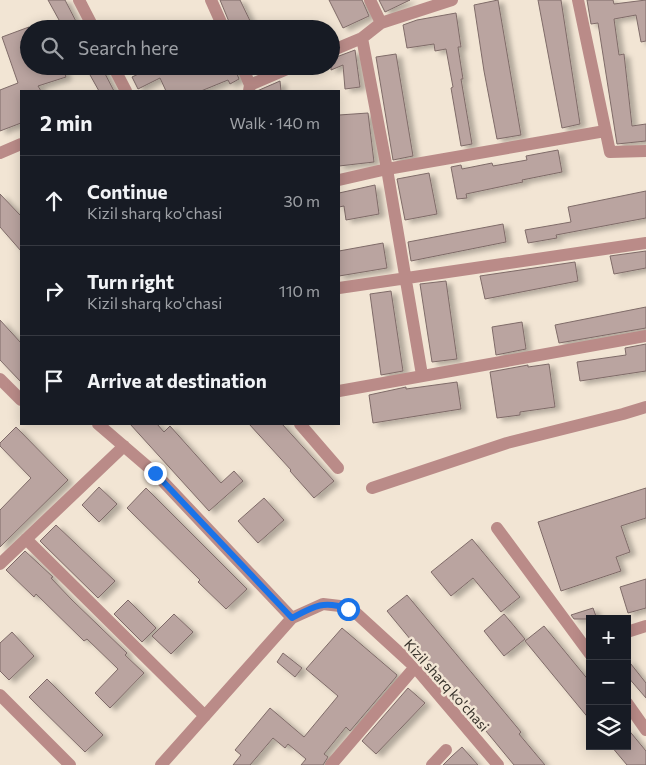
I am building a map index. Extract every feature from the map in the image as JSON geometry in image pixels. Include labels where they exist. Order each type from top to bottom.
[{"type":"street","points":[[80,0],[90,20]]},
{"type":"street","points":[[211,0],[220,20]]},
{"type":"street","points":[[370,0],[381,23]]},
{"type":"street","points":[[340,47],[362,38],[381,23],[452,0]]},
{"type":"street","points":[[578,0],[610,152],[646,152]]},
{"type":"street","points":[[362,38],[387,169],[422,375]]},
{"type":"street","points":[[118,75],[125,90]]},
{"type":"street","points":[[245,75],[249,88],[276,75]]},
{"type":"street","points":[[340,180],[387,169],[605,131]]},
{"type":"street","points":[[0,152],[20,144]]},
{"type":"street","points":[[340,288],[646,243]]},
{"type":"street","points":[[340,391],[646,336]]},
{"type":"street","points":[[0,379],[20,399]]},
{"type":"street","points":[[372,488],[507,443],[646,407]]},
{"type":"street","points":[[99,425],[155,473],[292,618]]},
{"type":"street","points":[[301,425],[338,468]]},
{"type":"street","points":[[0,564],[124,446]]},
{"type":"street","points":[[497,528],[586,646]]},
{"type":"street","points":[[26,540],[204,716]]},
{"type":"street","name":"Kizil sharq ko'chasi","points":[[161,765],[292,618],[323,604],[332,604],[356,613],[414,667],[498,765]]},
{"type":"street","points":[[631,631],[646,626]]},
{"type":"street","points":[[331,765],[414,667]]},
{"type":"street","points":[[0,695],[70,765]]},
{"type":"street","points":[[628,705],[646,730]]},
{"type":"street","points":[[432,765],[446,750]]},
{"type":"building","points":[[48,0],[65,0],[75,20],[59,20]]},
{"type":"building","points":[[220,0],[240,0],[250,20],[228,20]]},
{"type":"building","points":[[329,0],[362,0],[369,16],[343,28]]},
{"type":"building","points":[[379,0],[410,0],[385,12]]},
{"type":"building","points":[[498,0],[521,135],[497,139],[474,5]]},
{"type":"building","points":[[538,0],[561,0],[580,124],[562,128]]},
{"type":"building","points":[[587,0],[613,0],[614,4],[646,0],[646,41],[641,42],[636,15],[614,19],[619,55],[624,54],[632,126],[646,124],[646,141],[617,144],[598,23],[591,24]]},
{"type":"building","points":[[456,13],[461,47],[458,47],[463,79],[461,79],[472,144],[461,146],[446,49],[435,51],[434,44],[407,48],[403,25],[417,20]]},
{"type":"building","points":[[20,30],[20,75],[65,75],[66,77],[38,86],[40,90],[20,90],[20,123],[0,131],[0,90],[18,83],[2,37]]},
{"type":"building","points":[[355,50],[360,87],[345,89],[343,65],[340,66],[340,56]]},
{"type":"building","points":[[396,54],[413,156],[393,160],[376,57]]},
{"type":"building","points":[[90,75],[106,75],[113,90],[98,90]]},
{"type":"building","points":[[136,75],[237,75],[239,79],[230,84],[228,80],[203,90],[166,90],[160,78],[138,89],[132,77]]},
{"type":"building","points":[[280,81],[281,90],[259,90]]},
{"type":"building","points":[[368,113],[374,162],[340,166],[340,115]]},
{"type":"building","points":[[558,150],[562,172],[466,194],[467,198],[457,199],[451,167],[461,165],[462,169],[492,163],[493,166],[527,160],[526,156]]},
{"type":"building","points":[[429,173],[437,214],[405,220],[397,179]]},
{"type":"building","points":[[375,185],[379,214],[346,220],[344,206],[340,207],[340,193]]},
{"type":"building","points":[[646,191],[646,218],[556,235],[557,238],[528,243],[525,230],[571,222],[568,207]]},
{"type":"building","points":[[0,194],[20,215],[20,250],[0,227]]},
{"type":"building","points":[[503,224],[506,242],[411,261],[408,242]]},
{"type":"building","points":[[383,243],[387,268],[340,276],[340,251]]},
{"type":"building","points":[[646,251],[646,268],[614,274],[610,256]]},
{"type":"building","points":[[575,262],[578,281],[485,299],[480,276]]},
{"type":"building","points":[[446,281],[457,359],[432,362],[420,284]]},
{"type":"building","points":[[391,291],[403,371],[381,375],[370,294]]},
{"type":"building","points":[[646,307],[646,328],[559,343],[555,325]]},
{"type":"building","points":[[0,320],[20,342],[20,381],[0,360]]},
{"type":"building","points":[[522,322],[526,349],[496,355],[492,327]]},
{"type":"building","points":[[646,344],[646,371],[580,381],[577,362],[626,355],[625,348]]},
{"type":"building","points":[[549,364],[555,407],[520,412],[520,415],[497,418],[490,372],[528,365],[528,367]]},
{"type":"building","points":[[457,382],[461,409],[373,423],[369,395],[406,387],[406,389]]},
{"type":"building","points":[[131,425],[158,425],[164,432],[170,426],[221,483],[234,471],[243,481],[209,511]]},
{"type":"building","points":[[250,425],[283,425],[334,481],[314,498]]},
{"type":"building","points":[[16,427],[68,480],[0,547],[0,510],[31,478],[0,446],[0,443]]},
{"type":"building","points":[[99,487],[117,504],[99,522],[82,505]]},
{"type":"building","points":[[146,488],[247,589],[226,609],[198,582],[200,580],[127,508]]},
{"type":"building","points":[[646,488],[646,518],[621,526],[630,552],[616,557],[621,571],[561,591],[538,522]]},
{"type":"building","points":[[264,498],[284,520],[258,543],[238,521]]},
{"type":"building","points":[[56,525],[115,581],[98,598],[40,541]]},
{"type":"building","points":[[472,539],[520,597],[501,612],[473,578],[451,596],[431,572]]},
{"type":"building","points":[[25,551],[53,577],[51,578],[127,653],[125,655],[144,673],[110,708],[95,693],[118,669],[87,639],[84,641],[36,594],[34,597],[6,570]]},
{"type":"building","points":[[646,579],[646,608],[628,613],[620,587]]},
{"type":"building","points":[[407,595],[521,732],[519,734],[545,765],[514,765],[387,611]]},
{"type":"building","points":[[128,600],[156,628],[142,642],[114,614]]},
{"type":"building","points":[[593,608],[596,615],[586,615],[586,619],[574,619],[571,615]]},
{"type":"building","points":[[174,614],[193,632],[171,654],[152,636]]},
{"type":"building","points":[[504,614],[525,639],[504,656],[484,631]]},
{"type":"building","points":[[544,626],[586,677],[586,715],[525,641]]},
{"type":"building","points":[[342,628],[397,675],[396,677],[350,731],[346,727],[324,754],[328,757],[323,765],[301,765],[306,759],[288,744],[285,748],[273,738],[250,765],[233,765],[241,755],[235,750],[270,708],[304,737],[338,696],[306,669]]},
{"type":"building","points":[[12,632],[34,656],[9,680],[0,671],[0,643]]},
{"type":"building","points":[[283,653],[302,668],[295,677],[277,662]]},
{"type":"building","points":[[631,664],[646,683],[646,698],[631,681]]},
{"type":"building","points":[[47,679],[103,735],[85,752],[29,697]]},
{"type":"building","points":[[408,688],[425,703],[376,754],[362,741]]},
{"type":"building","points":[[631,733],[646,751],[646,765],[627,765],[614,750],[631,750]]},
{"type":"building","points":[[462,747],[478,765],[443,765],[452,756]]},
{"type":"route","points":[[155,473],[292,618],[323,604],[332,604],[348,609]]}]
